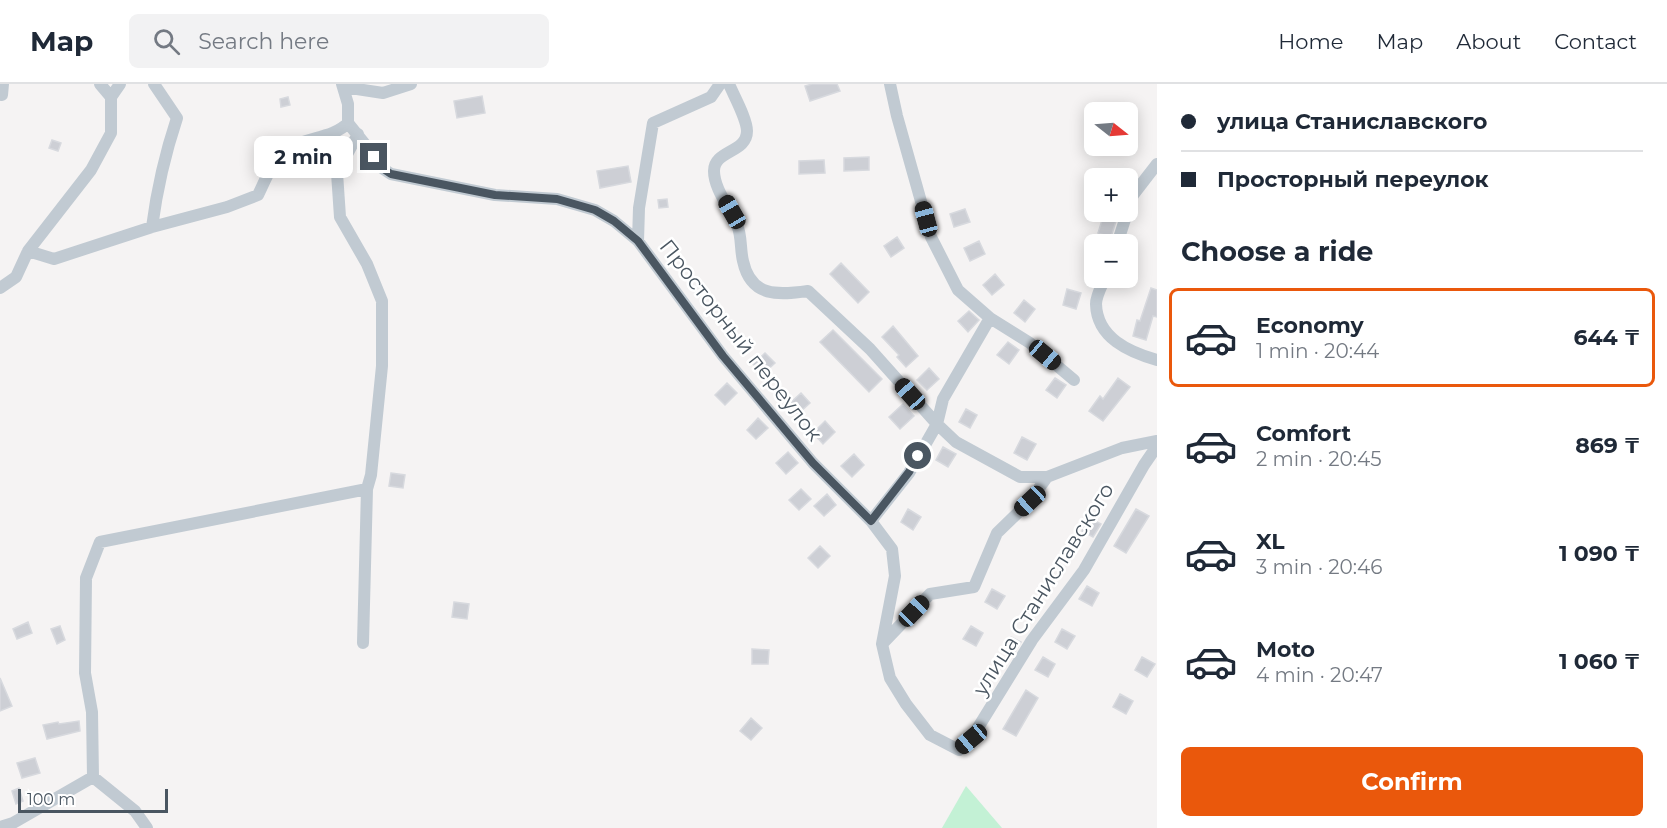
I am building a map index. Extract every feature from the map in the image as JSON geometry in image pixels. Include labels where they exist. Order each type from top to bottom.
[{"type":"street","points":[[100,84],[111,97]]},
{"type":"street","points":[[0,288],[16,277],[28,251],[91,170],[111,133],[111,97],[120,84]]},
{"type":"street","points":[[152,227],[166,149],[177,118],[154,84]]},
{"type":"street","points":[[28,251],[54,259],[152,227],[227,207],[258,195],[283,152],[296,144],[340,131],[348,123],[348,104],[343,86],[383,93],[411,84]]},
{"type":"street","points":[[638,241],[639,208],[653,123],[711,97],[720,84]]},
{"type":"street","points":[[729,84],[747,134],[741,146],[718,159],[714,169],[720,193],[740,231],[743,262],[748,276],[757,287],[779,295],[808,291],[870,349],[956,442],[1020,477],[1047,477],[1122,448],[1157,441]]},
{"type":"street","points":[[891,84],[897,116],[931,237],[958,290],[990,318],[1030,343],[1074,380]]},
{"type":"street","name":"Просторный переулок","points":[[348,123],[379,166],[391,174],[495,195],[557,199],[595,210],[614,221],[638,241],[723,356],[813,463],[871,521],[892,549],[895,576],[882,644],[890,678],[906,704],[930,735],[959,750]]},
{"type":"street","points":[[358,134],[337,173],[340,217],[368,264],[381,302],[382,366],[373,464],[367,489],[363,644]]},
{"type":"street","points":[[1120,234],[1133,195],[1157,164]]},
{"type":"street","points":[[1101,288],[1096,303],[1102,327],[1122,347],[1157,360]]},
{"type":"street","points":[[871,521],[909,472],[937,424],[943,399],[990,318]]},
{"type":"street","name":"улица Станиславского","points":[[959,750],[971,739],[1032,640],[1084,570],[1143,465],[1157,446]]},
{"type":"street","points":[[882,644],[930,594],[974,587],[997,533],[1030,501],[1047,477]]},
{"type":"street","points":[[93,777],[92,712],[85,673],[86,578],[100,542],[367,489]]},
{"type":"street","points":[[0,827],[13,823],[93,777]]},
{"type":"street","points":[[93,777],[135,811],[147,828]]},
{"type":"green space","points":[[966,786],[1002,828],[942,828]]},
{"type":"building","points":[[837,84],[840,91],[810,101],[805,86]]},
{"type":"building","points":[[482,96],[485,113],[457,118],[454,101]]},
{"type":"building","points":[[288,97],[290,105],[281,107],[280,99]]},
{"type":"building","points":[[52,140],[61,143],[58,151],[49,148]]},
{"type":"building","points":[[869,157],[869,170],[844,171],[844,158]]},
{"type":"building","points":[[824,160],[825,173],[799,174],[799,161]]},
{"type":"building","points":[[628,166],[631,182],[600,188],[597,171]]},
{"type":"building","points":[[667,199],[668,207],[659,208],[658,200]]},
{"type":"building","points":[[965,209],[970,222],[954,227],[950,214]]},
{"type":"building","points":[[1101,222],[1116,222],[1112,234],[1098,233]]},
{"type":"building","points":[[897,237],[904,248],[891,257],[884,246]]},
{"type":"building","points":[[979,241],[985,254],[970,261],[964,248]]},
{"type":"building","points":[[841,263],[869,292],[858,303],[830,274]]},
{"type":"building","points":[[995,274],[1004,285],[992,295],[983,285]]},
{"type":"building","points":[[1151,288],[1157,290],[1157,317],[1153,316],[1146,340],[1133,336],[1137,320],[1140,321]]},
{"type":"building","points":[[1067,289],[1081,293],[1076,309],[1063,305]]},
{"type":"building","points":[[1024,300],[1035,309],[1025,322],[1014,313]]},
{"type":"building","points":[[969,311],[979,320],[968,332],[958,321]]},
{"type":"building","points":[[893,326],[918,356],[906,367],[897,357],[899,355],[882,337]]},
{"type":"building","points":[[833,330],[882,379],[869,392],[820,342]]},
{"type":"building","points":[[1008,342],[1019,350],[1009,364],[997,355]]},
{"type":"building","points":[[765,353],[775,363],[763,374],[753,364]]},
{"type":"building","points":[[929,368],[939,379],[927,390],[917,380]]},
{"type":"building","points":[[1055,378],[1066,385],[1057,398],[1046,390]]},
{"type":"building","points":[[1118,378],[1130,387],[1103,421],[1089,411],[1100,396],[1103,399]]},
{"type":"building","points":[[727,383],[737,393],[725,405],[715,395]]},
{"type":"building","points":[[801,393],[810,403],[798,414],[789,404]]},
{"type":"building","points":[[903,404],[914,416],[900,429],[889,417]]},
{"type":"building","points":[[966,409],[977,415],[970,428],[959,422]]},
{"type":"building","points":[[758,418],[768,428],[756,439],[747,430]]},
{"type":"building","points":[[825,421],[835,432],[823,444],[813,433]]},
{"type":"building","points":[[1022,437],[1036,444],[1027,460],[1014,453]]},
{"type":"building","points":[[943,447],[956,454],[948,467],[936,460]]},
{"type":"building","points":[[788,452],[798,463],[786,474],[776,463]]},
{"type":"building","points":[[854,454],[864,465],[852,477],[841,466]]},
{"type":"building","points":[[391,473],[405,475],[403,488],[389,486]]},
{"type":"building","points":[[801,489],[811,499],[799,510],[789,500]]},
{"type":"building","points":[[827,494],[836,505],[824,516],[814,506]]},
{"type":"building","points":[[908,509],[921,517],[913,530],[901,522]]},
{"type":"building","points":[[1136,509],[1149,516],[1126,553],[1114,546]]},
{"type":"building","points":[[1090,518],[1101,524],[1093,537],[1082,531]]},
{"type":"building","points":[[820,546],[830,556],[818,568],[808,558]]},
{"type":"building","points":[[1087,586],[1099,593],[1092,606],[1079,599]]},
{"type":"building","points":[[992,589],[1005,596],[997,609],[985,602]]},
{"type":"building","points":[[454,602],[469,604],[467,619],[452,617]]},
{"type":"building","points":[[28,622],[32,633],[17,639],[13,629]]},
{"type":"building","points":[[60,626],[65,640],[57,644],[51,629]]},
{"type":"building","points":[[971,626],[983,633],[976,646],[963,639]]},
{"type":"building","points":[[1062,629],[1075,636],[1067,649],[1055,642]]},
{"type":"building","points":[[1011,637],[1021,642],[1013,655],[1004,650]]},
{"type":"building","points":[[752,649],[769,650],[768,664],[752,664]]},
{"type":"building","points":[[1043,657],[1055,664],[1048,677],[1035,670]]},
{"type":"building","points":[[1142,657],[1155,664],[1147,677],[1135,670]]},
{"type":"building","points":[[0,678],[12,706],[0,711]]},
{"type":"building","points":[[1026,690],[1038,698],[1016,736],[1003,729]]},
{"type":"building","points":[[1120,694],[1133,701],[1126,714],[1113,707]]},
{"type":"building","points":[[751,718],[762,728],[751,740],[740,731]]},
{"type":"building","points":[[79,721],[80,731],[47,739],[43,725]]},
{"type":"building","points":[[35,758],[40,773],[22,778],[17,763]]},
{"type":"building","points":[[19,788],[23,801],[16,804],[12,791]]},
{"type":"route","points":[[374,157],[379,166],[391,174],[495,195],[557,199],[595,210],[614,221],[638,241],[723,356],[813,463],[871,521],[909,472],[918,456]]}]
